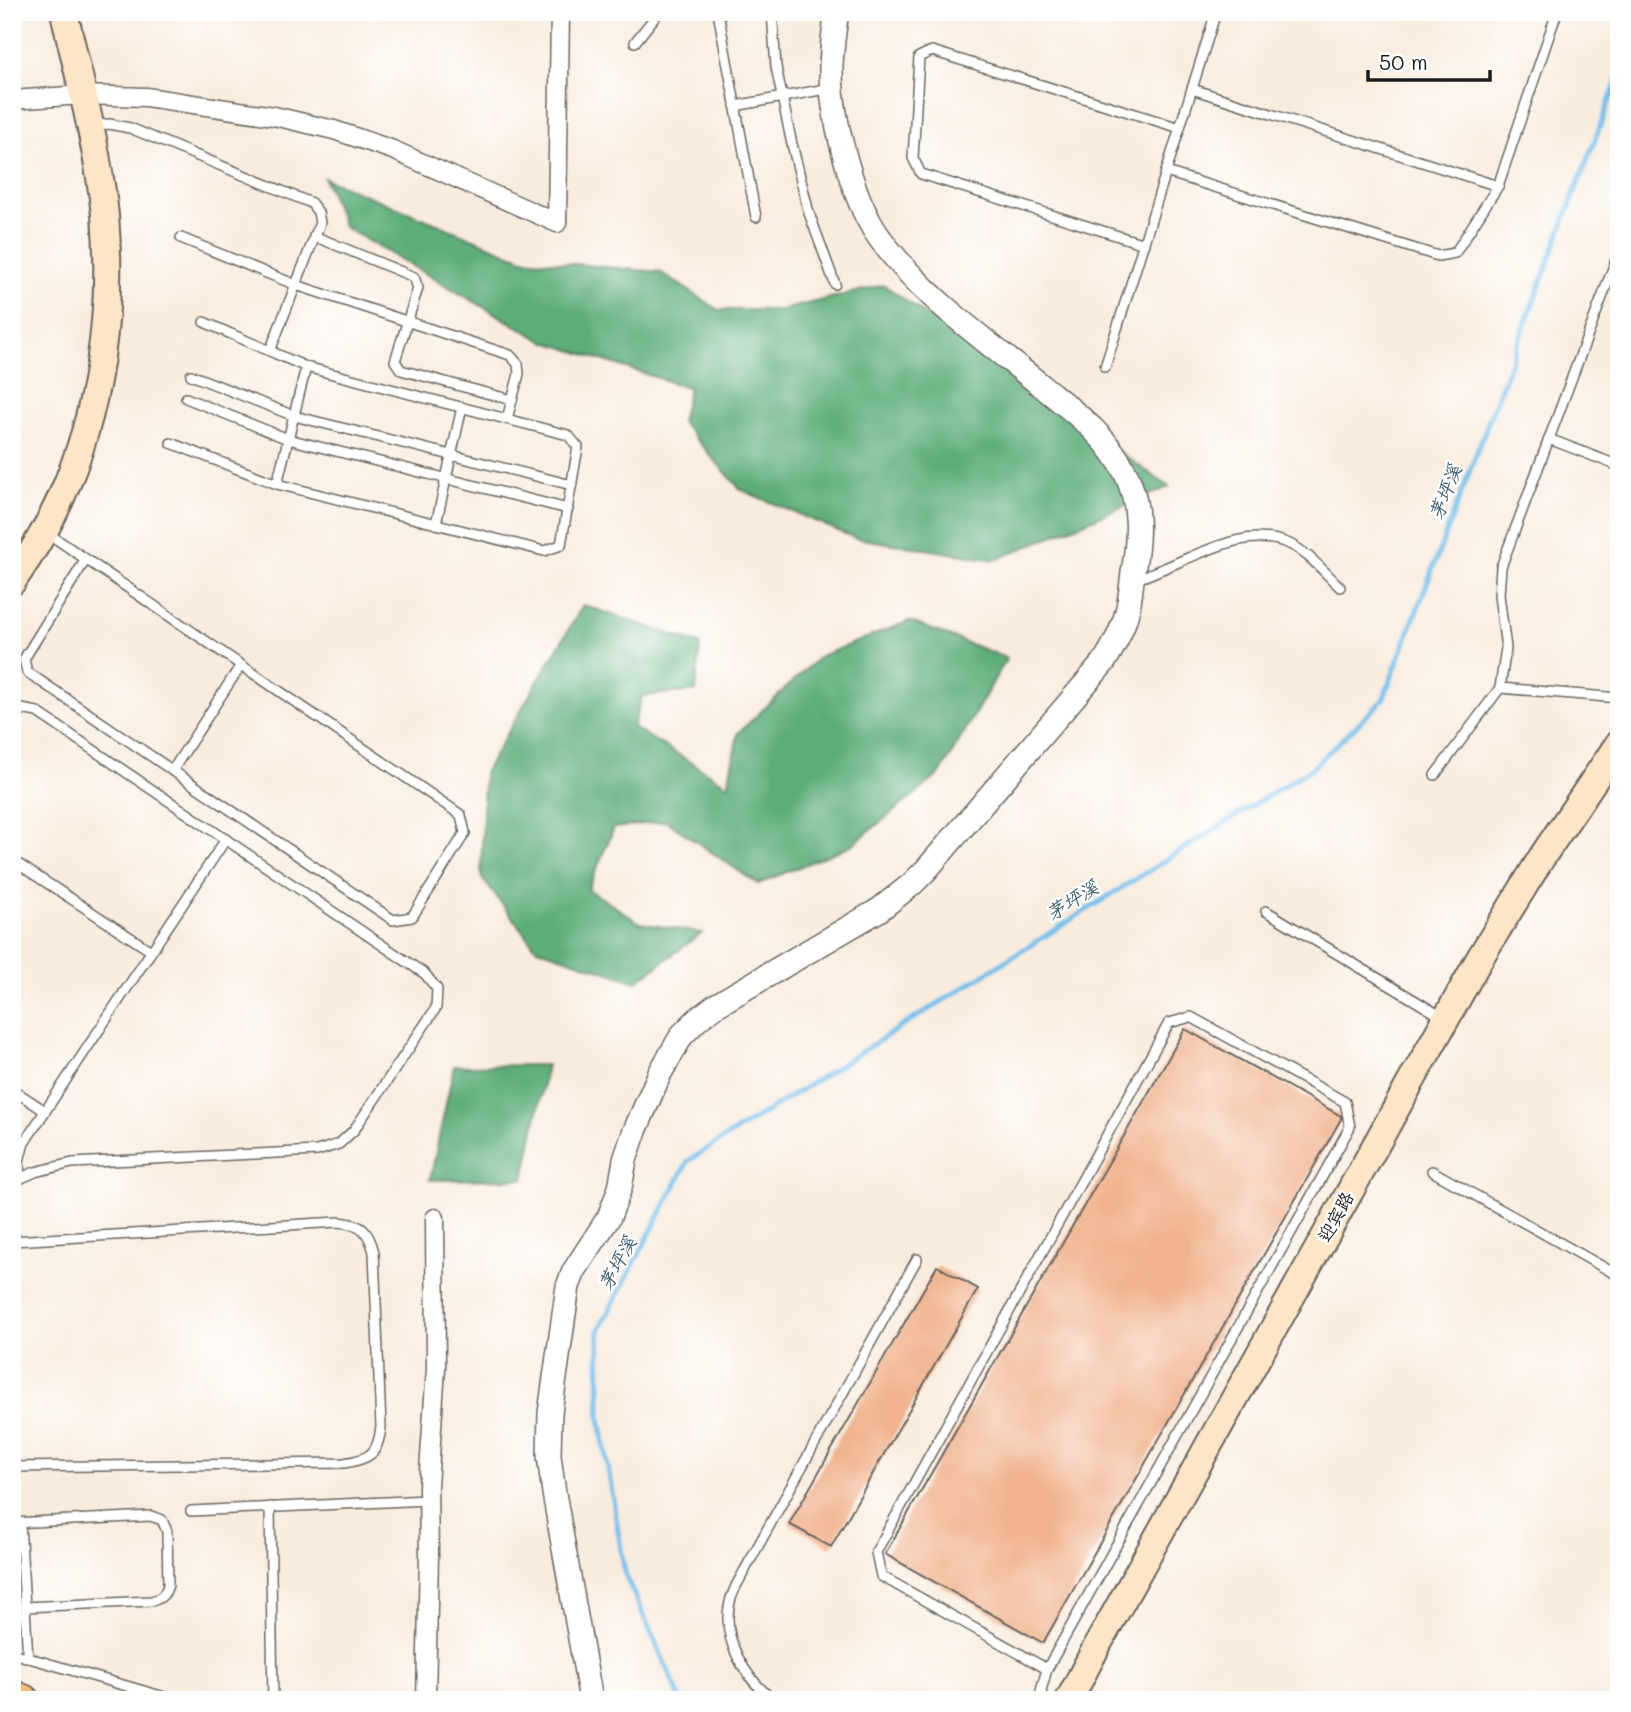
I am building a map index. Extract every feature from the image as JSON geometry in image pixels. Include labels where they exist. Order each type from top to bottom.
[{"type":"highway","points":[[12,1695],[24,1700]]},
{"type":"main road","points":[[12,582],[33,551],[60,500],[81,446],[95,390],[104,331],[107,273],[104,214],[89,127],[64,12]]},
{"type":"main road","name":"迎宾路","points":[[1069,1700],[1510,907],[1619,743]]},
{"type":"street","points":[[12,100],[82,95],[146,97],[274,116],[393,150],[557,223],[560,12]]},
{"type":"street","points":[[591,1700],[551,1476],[548,1435],[550,1413],[568,1286],[609,1217],[620,1188],[634,1133],[660,1073],[682,1035],[715,1006],[879,909],[926,870],[1104,662],[1121,632],[1132,582],[1138,540],[1138,512],[1134,494],[1119,460],[1084,420],[934,298],[904,269],[877,235],[858,196],[844,152],[835,109],[831,66],[837,12]]},
{"type":"street","points":[[426,1700],[429,1452],[436,1368],[435,1218]]},
{"type":"lane","points":[[635,42],[659,12]]},
{"type":"lane","points":[[718,12],[756,217]]},
{"type":"lane","points":[[772,12],[776,67],[791,140],[809,213],[835,284]]},
{"type":"lane","points":[[1105,367],[1216,12]]},
{"type":"lane","points":[[1166,172],[1438,256],[1455,253],[1498,186],[1557,12]]},
{"type":"lane","points":[[1144,244],[921,174],[913,158],[919,57],[932,51],[1180,128]]},
{"type":"lane","points":[[735,106],[833,88]]},
{"type":"lane","points":[[1192,89],[1498,186]]},
{"type":"lane","points":[[89,127],[109,124],[131,128],[311,203],[318,212],[320,223],[270,351]]},
{"type":"lane","points":[[314,236],[414,277],[418,288],[395,361],[401,370],[512,400]]},
{"type":"lane","points":[[181,238],[296,285],[510,355],[518,364],[519,374],[507,419]]},
{"type":"lane","points":[[1435,775],[1500,688],[1506,648],[1499,595],[1501,567],[1619,252]]},
{"type":"lane","points":[[171,443],[277,484],[544,551],[561,545],[578,447],[568,435],[306,367],[204,321]]},
{"type":"lane","points":[[277,484],[306,367]]},
{"type":"lane","points":[[191,375],[293,416],[572,485]]},
{"type":"lane","points":[[186,398],[288,439],[568,509]]},
{"type":"lane","points":[[436,524],[462,407]]},
{"type":"lane","points":[[1549,439],[1619,466]]},
{"type":"lane","points":[[44,530],[461,815],[464,833],[412,918],[393,920],[27,672],[24,659],[86,559]]},
{"type":"lane","points":[[1132,582],[1220,545],[1242,539],[1266,538],[1288,543],[1340,587]]},
{"type":"lane","points":[[172,771],[241,665]]},
{"type":"lane","points":[[1500,688],[1619,698]]},
{"type":"lane","points":[[12,710],[16,708],[37,712],[425,974],[437,989],[436,1008],[354,1130],[339,1144],[317,1151],[72,1163],[35,1172],[16,1180]]},
{"type":"lane","points":[[16,1180],[24,1143],[226,839]]},
{"type":"lane","points":[[12,860],[151,951]]},
{"type":"lane","points":[[1266,911],[1446,1019]]},
{"type":"lane","points":[[1044,1700],[1041,1691],[1047,1669],[1350,1127],[1345,1102],[1191,1017],[1169,1023],[876,1552],[881,1576],[1047,1669]]},
{"type":"lane","points":[[12,1089],[45,1111]]},
{"type":"lane","points":[[1432,1171],[1619,1276]]},
{"type":"lane","points":[[12,1241],[339,1222],[352,1223],[363,1228],[371,1240],[374,1252],[381,1427],[380,1441],[372,1454],[359,1461],[344,1463],[12,1467]]},
{"type":"lane","points":[[774,1700],[746,1670],[730,1640],[729,1603],[917,1259]]},
{"type":"lane","points":[[191,1511],[428,1500]]},
{"type":"lane","points":[[270,1507],[273,1700]]},
{"type":"lane","points":[[25,1607],[160,1599],[166,1593],[168,1585],[167,1531],[162,1520],[151,1516],[16,1523],[28,1658]]},
{"type":"lane","points":[[12,1653],[175,1700]]},
{"type":"green space","points":[[324,178],[523,259],[660,272],[719,310],[781,310],[884,285],[1169,487],[995,560],[855,538],[741,490],[681,422],[689,388],[543,341],[344,227]]},
{"type":"green space","points":[[583,605],[700,644],[696,691],[642,696],[633,727],[728,785],[738,733],[820,656],[909,621],[1007,658],[940,774],[852,845],[758,884],[666,821],[614,828],[588,889],[640,923],[702,933],[636,982],[536,948],[481,877],[484,773]]},
{"type":"green space","points":[[547,1065],[524,1179],[430,1180],[454,1066]]},
{"type":"building","points":[[1185,1029],[1341,1116],[1341,1119],[1043,1643],[885,1554]]},
{"type":"building","points":[[937,1266],[978,1289],[831,1547],[789,1524]]},
{"type":"waterway","name":"茅坪溪","points":[[681,1700],[625,1574],[600,1418],[599,1330],[688,1161],[1312,768],[1383,700],[1619,76]]}]
